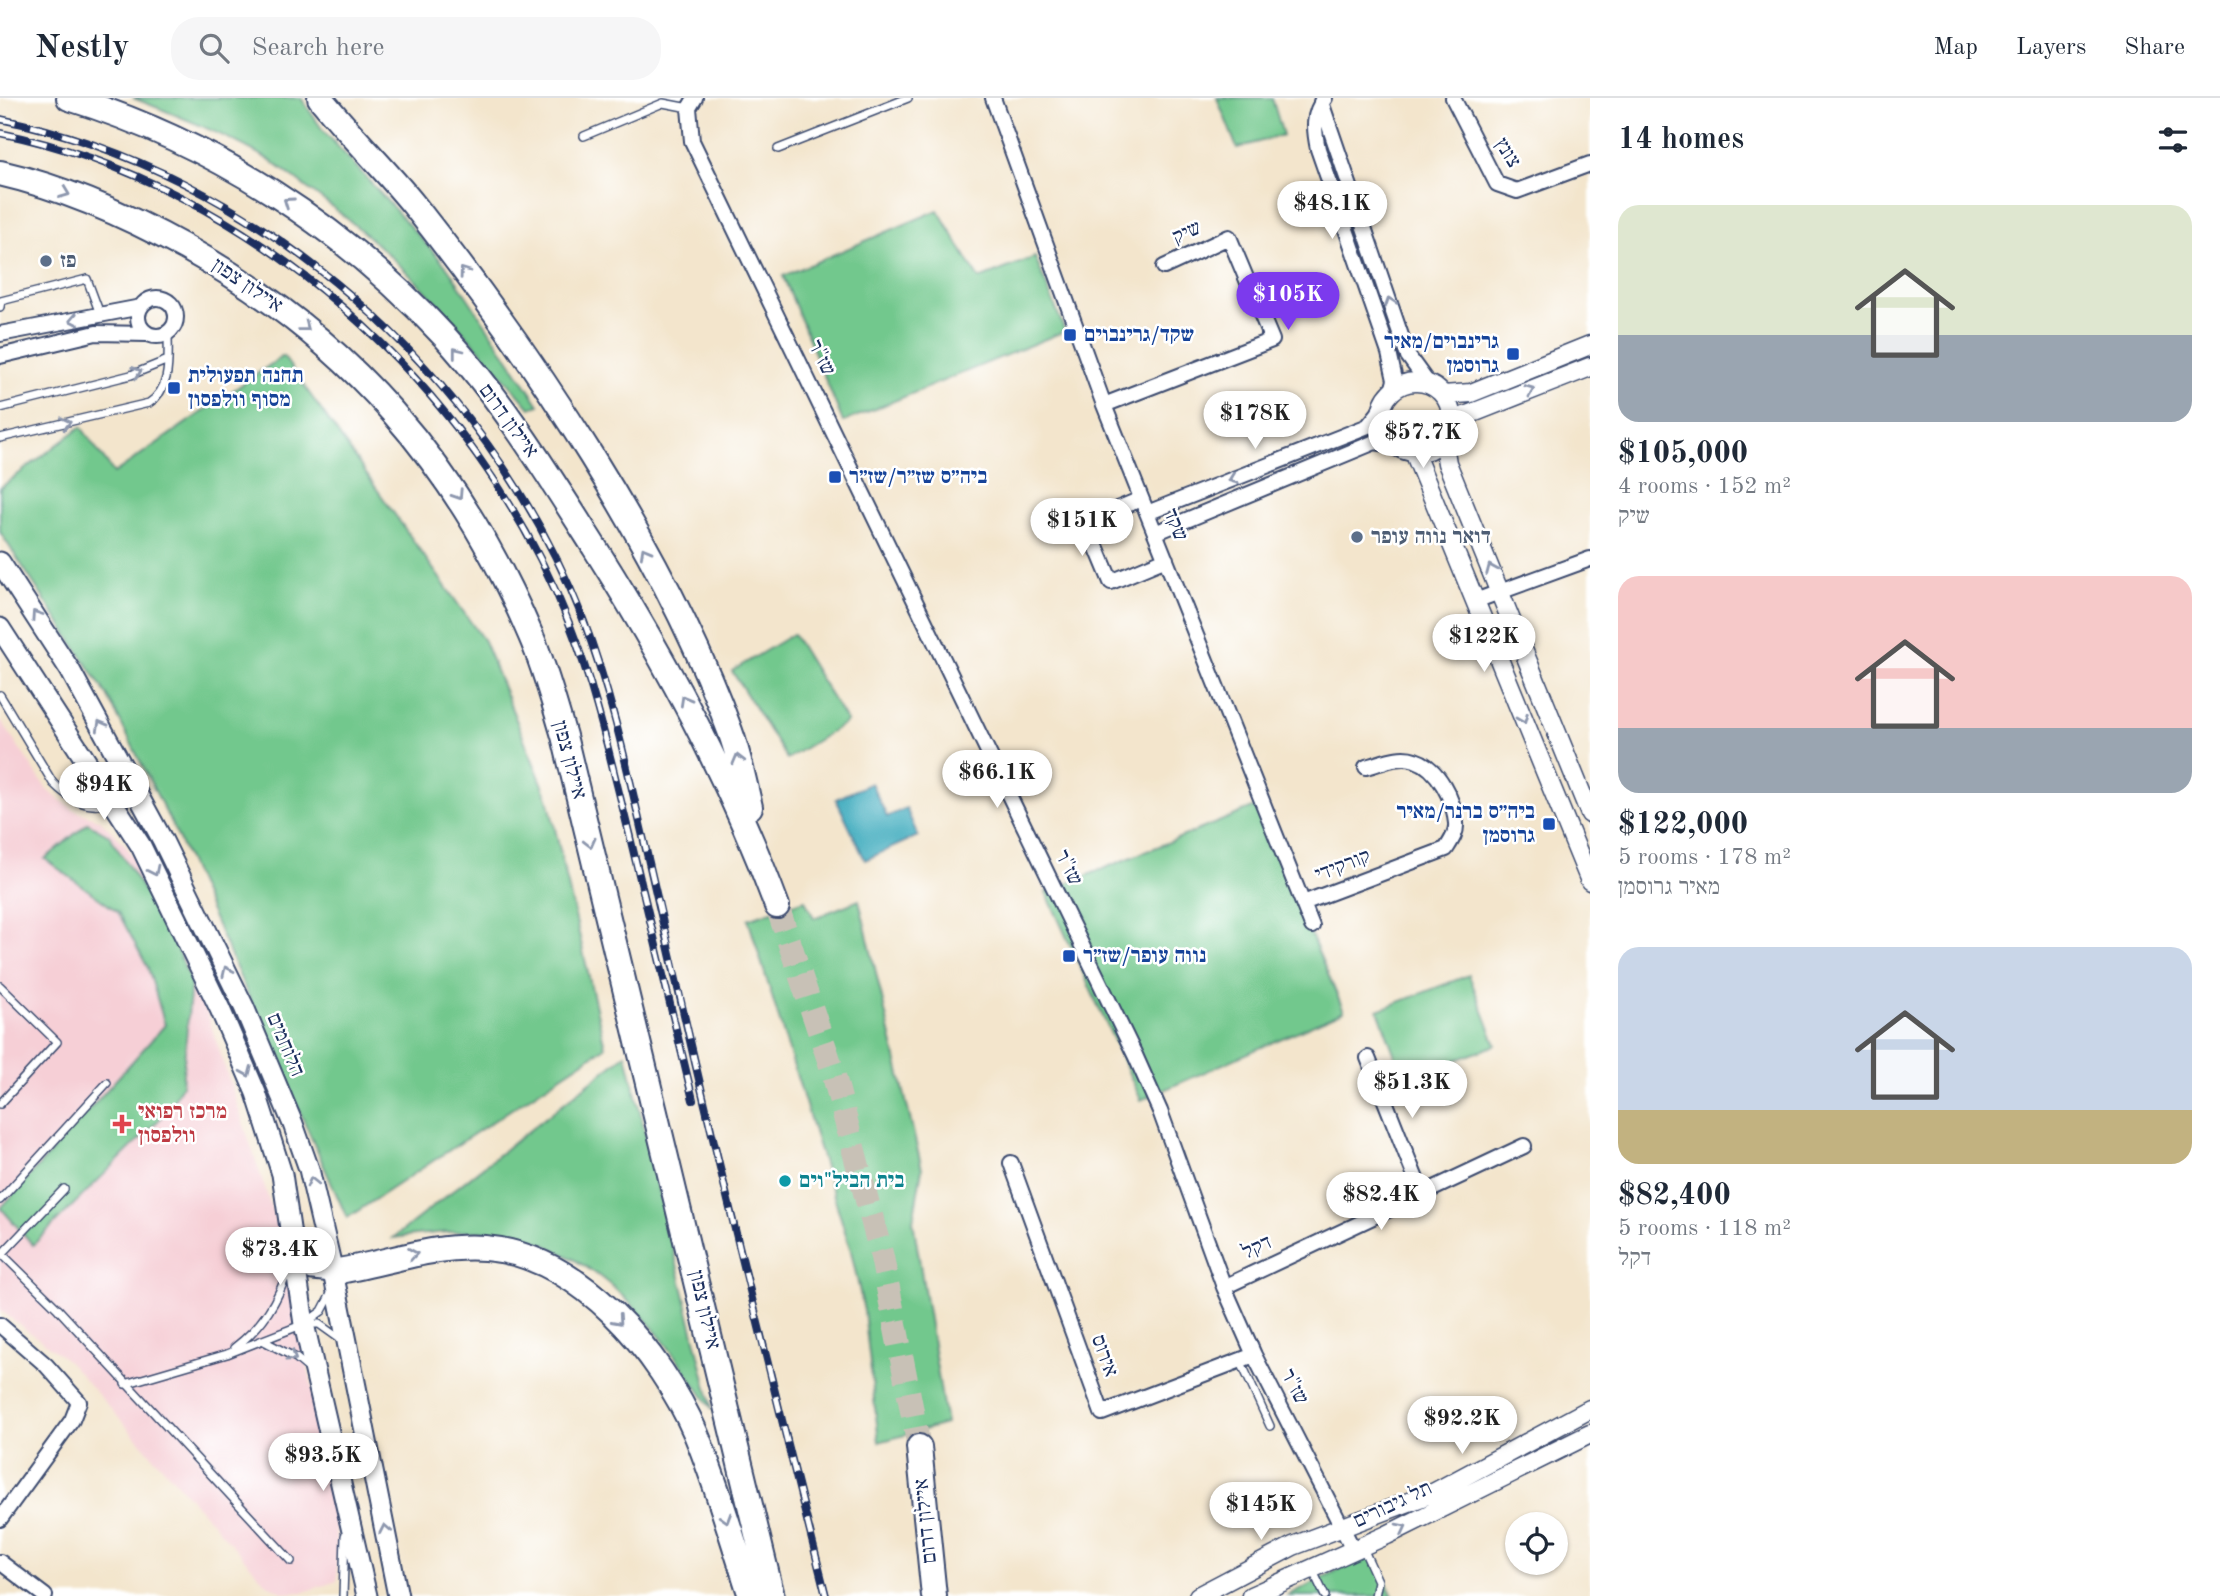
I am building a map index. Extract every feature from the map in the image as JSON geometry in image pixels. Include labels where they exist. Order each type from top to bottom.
[{"type":"highway","name":"איילון דרום","points":[[69,98],[134,120],[196,147],[255,179],[359,256],[447,340],[536,458],[655,645],[729,788],[775,901],[731,733],[698,652],[651,563],[607,485],[536,374],[450,253],[374,158]]},
{"type":"highway","points":[[320,98],[374,158]]},
{"type":"highway","points":[[337,98],[374,158]]},
{"type":"highway","name":"איילון צפון","points":[[0,173],[50,187],[154,230],[233,275],[281,308],[320,339],[398,416],[434,460],[477,527],[532,638],[565,736],[772,1596]]},
{"type":"highway","points":[[333,1272],[408,1254],[451,1248],[486,1248],[534,1260],[563,1273],[593,1293],[638,1343],[672,1389],[695,1432],[715,1482],[751,1596]]},
{"type":"highway","name":"איילון דרום","points":[[919,1447],[934,1596]]},
{"type":"main road","name":"הלוחמים","points":[[0,562],[70,670],[121,762],[197,907],[275,1078],[309,1169],[333,1272],[398,1596]]},
{"type":"main road","points":[[0,628],[112,797],[141,846],[175,913],[256,1093],[282,1174],[295,1246],[304,1324],[367,1596]]},
{"type":"main road","points":[[295,1246],[313,1270],[333,1272]]},
{"type":"street","name":"שקד","points":[[993,98],[1104,405],[1312,926]]},
{"type":"street","name":"צונץ","points":[[1453,98],[1497,184],[1517,191],[1590,164]]},
{"type":"street","points":[[1323,100],[1409,358],[1450,411],[1445,435],[1447,463],[1590,814]]},
{"type":"street","points":[[1166,559],[1111,582],[1086,522],[1144,506],[1367,426],[1392,391],[1395,380],[1389,353],[1318,149],[1314,126],[1323,100]]},
{"type":"street","name":"שז\"ר","points":[[692,103],[692,141],[1160,1111],[1247,1358],[1342,1526],[1357,1547]]},
{"type":"street","name":"שיק","points":[[1104,405],[1272,340],[1229,237],[1164,267]]},
{"type":"street","points":[[0,334],[141,307],[157,298],[169,302],[176,320],[168,333],[158,337],[147,334],[96,333],[0,356]]},
{"type":"street","points":[[141,307],[138,318],[147,334]]},
{"type":"street","points":[[1392,391],[1411,383],[1436,390],[1471,393],[1590,345]]},
{"type":"street","points":[[1155,533],[1375,442],[1414,452],[1434,447],[1465,416],[1590,366]]},
{"type":"street","points":[[1381,410],[1383,429],[1394,445]]},
{"type":"street","points":[[1414,452],[1590,881]]},
{"type":"street","points":[[1475,601],[1590,559]]},
{"type":"street","name":"קורקידי","points":[[1303,903],[1446,849],[1453,838],[1456,824],[1446,792],[1433,770],[1417,760],[1403,757],[1366,767]]},
{"type":"street","points":[[1368,1058],[1422,1194]]},
{"type":"street","name":"דקל","points":[[1224,1287],[1524,1146]]},
{"type":"street","name":"אירוס","points":[[1011,1163],[1102,1413],[1247,1358]]},
{"type":"street","points":[[0,1325],[46,1365],[79,1402],[72,1420],[0,1519]]},
{"type":"street","name":"תל גיבורים","points":[[1198,1596],[1293,1546],[1342,1526],[1384,1514],[1435,1492],[1590,1409]]},
{"type":"street","name":"תל גיבורים","points":[[1251,1596],[1590,1434]]},
{"type":"street","points":[[0,1562],[46,1596]]},
{"type":"lane","points":[[778,149],[908,98]]},
{"type":"lane","points":[[584,136],[668,100],[692,103]]},
{"type":"lane","points":[[0,307],[1,301],[87,279],[100,314]]},
{"type":"lane","points":[[0,438],[149,403],[161,395],[168,360],[168,333]]},
{"type":"lane","points":[[0,408],[131,374],[168,360]]},
{"type":"lane","points":[[0,695],[53,783],[62,792],[93,806],[112,797],[122,779],[121,762]]},
{"type":"lane","points":[[0,986],[57,1042],[0,1104]]},
{"type":"lane","points":[[0,1200],[107,1083]]},
{"type":"lane","points":[[64,1189],[1,1253],[291,1561]]},
{"type":"lane","points":[[227,1353],[259,1326],[270,1312],[281,1291],[295,1246]]},
{"type":"lane","points":[[125,1384],[227,1353],[304,1324],[327,1306],[331,1296],[333,1272]]},
{"type":"lane","points":[[304,1324],[319,1324],[327,1328],[348,1352]]},
{"type":"lane","points":[[262,1340],[296,1358],[317,1380]]},
{"type":"lane","points":[[1247,1358],[1270,1426]]},
{"type":"lane","points":[[343,1596],[347,1508]]},
{"type":"lane","points":[[1357,1547],[1378,1581],[1375,1596]]},
{"type":"lane","points":[[1311,1568],[1325,1596]]},
{"type":"shaded area","name":"מרכז רפואי וולפסון","points":[[0,719],[48,791],[74,810],[100,820],[126,846],[178,935],[206,1010],[281,1237],[335,1499],[337,1581],[304,1592],[284,1593],[266,1583],[68,1361],[0,1310]]},
{"type":"green space","points":[[133,98],[301,98],[322,129],[448,268],[539,405],[530,408],[426,291],[340,212],[265,158],[228,138]]},
{"type":"green space","points":[[1217,98],[1272,98],[1283,135],[1237,148]]},
{"type":"green space","points":[[938,210],[979,279],[1035,257],[1065,331],[843,422],[783,276]]},
{"type":"green space","points":[[283,356],[484,641],[548,798],[605,1047],[347,1218],[176,833],[107,695],[0,532],[0,488],[81,427],[114,473]]},
{"type":"green space","points":[[793,634],[847,722],[787,759],[732,671]]},
{"type":"green space","points":[[1255,807],[1344,1011],[1141,1100],[1046,892]]},
{"type":"green space","points":[[88,823],[109,835],[169,931],[191,982],[182,1085],[168,1111],[33,1245],[1,1208],[165,1025],[148,968],[118,912],[45,859]]},
{"type":"green space","points":[[805,900],[814,918],[859,900],[922,1169],[913,1221],[946,1424],[879,1442],[864,1311],[851,1251],[748,919]]},
{"type":"green space","points":[[1469,975],[1496,1045],[1404,1080],[1378,1010]]},
{"type":"green space","points":[[626,1054],[712,1409],[662,1340],[625,1298],[581,1264],[556,1250],[526,1237],[489,1232],[393,1238]]},
{"type":"green space","points":[[1372,1553],[1393,1596],[1286,1596]]},
{"type":"water","points":[[871,783],[887,817],[906,808],[918,836],[865,860],[836,799]]},
{"type":"tunnel","points":[[777,906],[833,1072],[882,1257],[919,1447]]},
{"type":"railway","points":[[0,119],[95,145],[187,185],[273,236],[353,297],[425,367],[488,445],[541,530],[583,619],[616,723],[726,1193],[826,1596]]},
{"type":"railway","points":[[0,133],[93,159],[182,198],[266,248],[344,309],[415,378],[476,454],[528,536],[579,649],[609,753],[693,1100]]},
{"type":"place","name":"פז","points":[[46,261]]},
{"type":"place","name":"שקד/גרינבוים","points":[[1070,335]]},
{"type":"place","name":"גרינבוים/מאיר גרוסמן","points":[[1513,354]]},
{"type":"place","name":"תחנה תפעולית מסוף וולפסון","points":[[174,388]]},
{"type":"place","name":"ביה״ס שז״ר/שז״ר","points":[[835,477]]},
{"type":"place","name":"דואר נווה עופר","points":[[1357,537]]},
{"type":"place","name":"ביה״ס ברנר/מאיר גרוסמן","points":[[1549,824]]},
{"type":"place","name":"נווה עופר/שז״ר","points":[[1069,956]]},
{"type":"place","name":"מרכז רפואי וולפסון","points":[[122,1124]]},
{"type":"place","name":"בית הביל\"וים","points":[[785,1181]]}]
